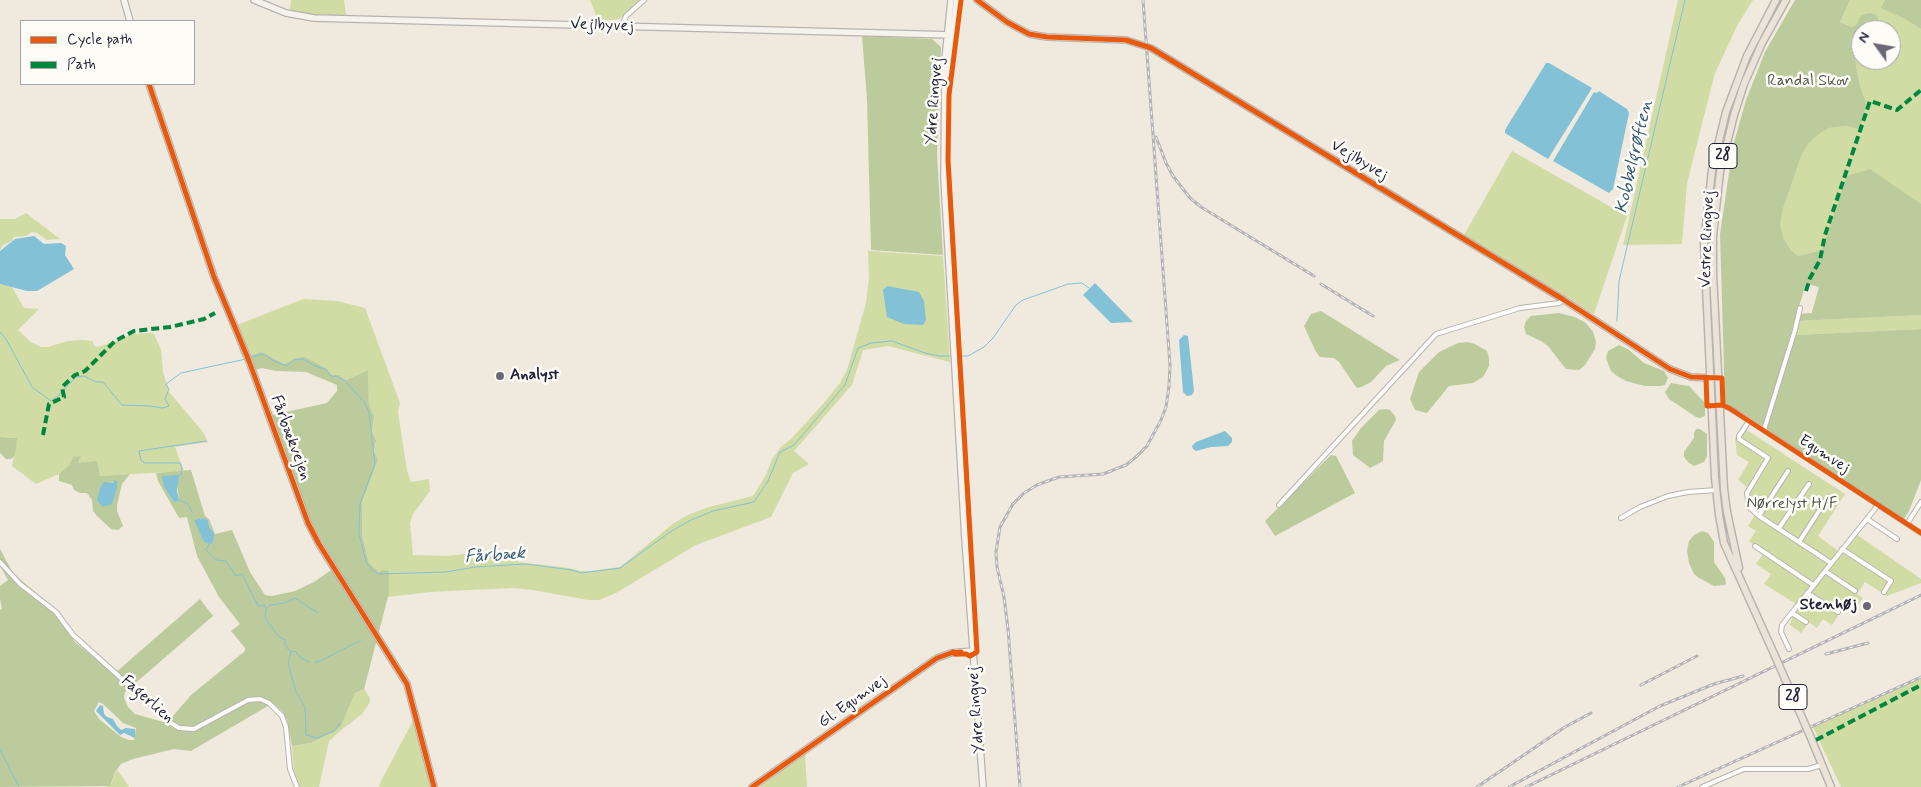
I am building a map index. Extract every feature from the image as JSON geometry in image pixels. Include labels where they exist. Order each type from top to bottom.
[{"type":"main road","name":"Vestre Ringvej","points":[[1776,0],[1739,74],[1726,112],[1712,170],[1704,242],[1716,490],[1724,543],[1832,787]]},
{"type":"main road","name":"Vestre Ringvej","points":[[1744,586],[1733,545],[1724,489],[1713,274],[1713,236],[1720,172],[1731,124],[1744,84],[1762,43],[1786,0]]},
{"type":"street","points":[[124,0],[130,20]]},
{"type":"street","name":"Vejlbyvej","points":[[254,0],[286,13],[314,18],[950,34]]},
{"type":"street","points":[[622,26],[626,16],[644,0]]},
{"type":"street","name":"Ydre Ringvej","points":[[952,0],[945,93],[944,179],[983,787]]},
{"type":"street","name":"Ydre Ringvej","points":[[950,34],[957,0]]},
{"type":"street","name":"Vejlbyvej","points":[[977,0],[1007,22],[1030,34],[1047,37],[1126,40],[1152,48],[1564,300],[1670,369],[1691,377],[1718,378]]},
{"type":"street","name":"Fårbækvejen","points":[[149,85],[208,260],[248,359],[311,528],[406,684],[434,787]]},
{"type":"street","points":[[1279,505],[1436,334],[1520,308],[1559,303],[1564,300]]},
{"type":"street","points":[[1764,430],[1800,308]]},
{"type":"street","points":[[1712,406],[1719,405]]},
{"type":"street","name":"Egumvej","points":[[1719,405],[1729,408],[1750,421],[1921,533]]},
{"type":"street","points":[[1750,421],[1739,436],[1739,439],[1768,458],[1747,494],[1749,507],[1759,516],[1831,563]]},
{"type":"street","points":[[1759,516],[1788,471]]},
{"type":"street","points":[[1779,528],[1808,484]]},
{"type":"street","points":[[1621,518],[1640,507],[1668,496],[1724,489]]},
{"type":"street","points":[[1799,542],[1828,497]]},
{"type":"street","points":[[1907,524],[1921,502]]},
{"type":"street","points":[[1789,649],[1780,628],[1878,505]]},
{"type":"street","points":[[1867,519],[1897,539]]},
{"type":"street","points":[[1755,546],[1814,585]]},
{"type":"street","points":[[1842,549],[1891,581],[1884,592]]},
{"type":"street","name":"Fagerlien","points":[[0,562],[20,584],[56,612],[73,635],[171,723],[179,728],[194,728],[248,700],[260,699],[269,703],[282,716],[286,727],[290,769],[297,787]]},
{"type":"street","points":[[1825,571],[1855,591]]},
{"type":"street","points":[[1807,593],[1838,612]]},
{"type":"street","points":[[1792,613],[1806,622]]},
{"type":"street","name":"Gl. Egumvej","points":[[752,787],[938,658],[951,652],[973,651]]},
{"type":"street","points":[[1702,787],[1744,769],[1808,769],[1822,765]]},
{"type":"green space","points":[[291,0],[344,0],[346,16],[306,15],[290,12]]},
{"type":"green space","points":[[590,0],[640,0],[619,19],[598,20]]},
{"type":"green space","points":[[1678,0],[1753,0],[1738,24],[1715,73],[1687,183],[1682,244],[1623,245]]},
{"type":"green space","name":"Randal Skov","points":[[1795,0],[1850,0],[1840,22],[1851,27],[1851,70],[1857,70],[1860,86],[1867,104],[1859,129],[1847,126],[1829,128],[1809,143],[1802,154],[1783,209],[1780,225],[1784,239],[1791,250],[1798,256],[1822,250],[1847,176],[1870,169],[1921,204],[1921,315],[1798,321],[1799,314],[1812,313],[1819,287],[1806,283],[1764,424],[1761,425],[1725,403],[1720,234],[1733,146],[1746,100],[1765,52]]},
{"type":"green space","points":[[1850,0],[1885,0],[1882,8],[1921,29],[1921,314],[1810,319],[1819,287],[1809,284],[1820,266],[1823,245],[1822,250],[1798,256],[1791,250],[1784,239],[1780,225],[1783,209],[1802,154],[1809,143],[1829,128],[1847,126],[1859,128],[1867,104],[1860,86],[1857,70],[1901,70],[1901,20],[1851,20],[1851,27],[1840,22]]},
{"type":"green space","points":[[1885,0],[1921,0],[1921,29],[1881,8]]},
{"type":"green space","name":"Randal Skov","points":[[1870,13],[1878,18],[1878,20],[1858,20],[1861,15]]},
{"type":"green space","points":[[862,36],[932,39],[941,47],[937,155],[943,255],[871,250],[867,99]]},
{"type":"green space","points":[[1512,151],[1627,216],[1594,314],[1464,235]]},
{"type":"green space","points":[[26,213],[60,239],[47,240],[32,232],[26,236],[14,237],[12,241],[3,245],[0,250],[0,219],[15,219]]},
{"type":"green space","points":[[868,251],[943,256],[950,362],[888,346],[863,350],[852,385],[794,451],[809,464],[793,473],[771,517],[696,545],[616,593],[599,600],[511,588],[431,592],[388,597],[388,573],[383,570],[379,572],[369,563],[362,535],[362,502],[378,460],[374,451],[376,444],[372,432],[374,416],[369,405],[368,370],[346,380],[339,375],[332,375],[328,370],[320,366],[292,360],[284,364],[262,352],[242,357],[232,327],[303,299],[337,301],[365,308],[400,403],[398,412],[407,471],[411,482],[429,479],[430,491],[413,514],[410,523],[413,555],[446,556],[505,550],[517,555],[518,562],[590,571],[620,567],[674,523],[688,515],[709,507],[753,496],[766,475],[772,459],[781,447],[792,438],[823,404],[840,383],[847,370],[866,303],[869,278]]},
{"type":"green space","points":[[0,284],[12,287],[24,308],[39,309],[18,330],[31,342],[41,347],[83,340],[93,341],[94,346],[98,347],[134,334],[154,334],[161,350],[163,372],[169,392],[203,432],[208,442],[175,447],[184,471],[100,476],[97,466],[78,463],[80,457],[73,457],[69,465],[59,474],[36,484],[12,466],[17,438],[0,437]]},
{"type":"green space","points":[[1321,311],[1400,360],[1386,366],[1371,382],[1359,388],[1356,387],[1339,362],[1334,358],[1320,357],[1304,326],[1311,314]]},
{"type":"green space","points":[[1559,313],[1575,317],[1586,323],[1593,332],[1596,342],[1595,349],[1585,365],[1579,370],[1566,369],[1548,346],[1526,334],[1524,327],[1526,321],[1531,316]]},
{"type":"green space","points":[[1921,315],[1921,329],[1795,335],[1798,321]]},
{"type":"green space","points":[[1921,329],[1921,480],[1904,519],[1766,429],[1795,335]]},
{"type":"green space","points":[[1468,342],[1487,351],[1489,366],[1483,377],[1473,383],[1449,386],[1427,413],[1415,410],[1410,399],[1419,372],[1439,352],[1458,343]]},
{"type":"green space","points":[[1619,345],[1629,350],[1644,363],[1664,371],[1668,378],[1665,385],[1645,386],[1626,381],[1611,371],[1606,358],[1608,351]]},
{"type":"green space","points":[[262,352],[284,364],[296,358],[305,357],[327,369],[332,375],[339,375],[346,380],[368,370],[369,405],[374,416],[372,432],[376,441],[374,451],[378,460],[362,502],[362,535],[369,563],[379,572],[383,570],[389,571],[389,593],[364,689],[355,693],[341,726],[336,731],[311,743],[292,746],[287,720],[283,712],[273,703],[191,751],[174,749],[133,759],[121,764],[115,772],[110,786],[0,787],[0,610],[2,609],[0,586],[8,580],[0,566],[0,549],[13,573],[50,605],[75,642],[114,674],[200,599],[213,616],[125,692],[124,698],[128,707],[135,714],[167,723],[191,695],[245,651],[245,648],[231,631],[240,624],[219,597],[197,556],[187,517],[179,518],[158,481],[156,473],[191,470],[205,516],[209,519],[215,534],[232,530],[250,572],[265,595],[272,596],[295,591],[314,582],[337,566],[312,524],[292,476],[272,415],[327,403],[337,391],[337,385],[306,372],[276,371],[262,368],[255,370],[251,355]],"holes":[[[177,482],[179,500],[173,501],[164,487]],[[203,518],[209,522],[210,530],[203,540],[197,520]],[[99,702],[103,704],[123,723],[136,728],[134,740],[121,737],[99,719],[94,711]]]},
{"type":"green space","points":[[1671,383],[1689,386],[1705,403],[1705,416],[1696,417],[1669,399],[1665,392]]},
{"type":"green space","points":[[1379,410],[1390,410],[1396,420],[1384,441],[1383,461],[1370,468],[1353,455],[1352,441],[1361,428]]},
{"type":"green space","name":"Nørrelyst H/F","points":[[1742,427],[1845,494],[1818,536],[1838,551],[1853,532],[1921,579],[1921,583],[1887,596],[1865,582],[1857,594],[1863,598],[1856,608],[1847,602],[1832,625],[1823,619],[1817,628],[1809,622],[1801,633],[1790,625],[1796,604],[1764,584],[1771,574],[1756,564],[1763,554],[1754,548],[1755,545],[1749,541],[1756,531],[1748,526],[1755,515],[1748,510],[1745,496],[1747,487],[1738,480],[1749,462],[1737,455],[1735,438]]},
{"type":"green space","points":[[1696,429],[1700,429],[1707,434],[1707,456],[1704,462],[1694,466],[1684,457],[1684,452],[1694,438]]},
{"type":"green space","points":[[0,437],[17,438],[14,456],[11,459],[6,459],[0,453]]},
{"type":"green space","points":[[1331,455],[1336,456],[1355,493],[1275,536],[1265,521]]},
{"type":"green space","points":[[81,456],[78,463],[97,461],[100,476],[130,474],[122,484],[117,505],[117,511],[123,526],[118,530],[111,529],[98,517],[93,511],[92,500],[87,493],[80,493],[74,490],[72,485],[59,481],[59,474],[69,465],[73,457]],"holes":[[[114,482],[115,494],[99,503],[97,502],[110,483]]]},
{"type":"green space","points":[[1702,531],[1708,533],[1714,542],[1714,562],[1725,578],[1726,584],[1724,585],[1714,586],[1699,578],[1694,574],[1689,563],[1687,551],[1689,541],[1694,535]]},
{"type":"green space","points":[[1921,678],[1921,787],[1841,787],[1813,727]]},
{"type":"green space","points":[[364,689],[370,698],[370,702],[362,714],[329,741],[319,787],[300,787],[294,776],[292,746],[311,743],[336,731],[341,726],[355,693]]},
{"type":"green space","points":[[414,719],[430,787],[379,787],[381,781]]},
{"type":"green space","points":[[805,753],[807,787],[760,787]]},
{"type":"green space","points":[[117,769],[129,787],[105,787],[110,786]]},
{"type":"water","points":[[1546,63],[1592,88],[1548,159],[1505,133],[1505,130]]},
{"type":"water","points":[[1599,91],[1627,109],[1629,113],[1613,189],[1609,193],[1553,161],[1594,92],[1597,93]]},
{"type":"water","points":[[34,236],[44,244],[61,243],[66,246],[65,255],[74,269],[37,291],[27,291],[0,284],[0,251],[15,239]]},
{"type":"water","points":[[1095,283],[1133,322],[1111,323],[1083,295]]},
{"type":"water","points":[[887,286],[919,292],[924,301],[926,320],[923,325],[904,324],[887,317],[883,290]]},
{"type":"water","points":[[1184,335],[1188,336],[1194,391],[1192,395],[1187,396],[1183,392],[1179,340]]},
{"type":"water","points":[[1225,431],[1232,438],[1232,442],[1228,446],[1211,447],[1196,451],[1193,449],[1192,446],[1196,442]]},
{"type":"water","points":[[179,475],[177,491],[179,500],[176,502],[173,501],[164,487],[162,476]]},
{"type":"water","points":[[114,480],[117,481],[117,488],[112,504],[103,507],[97,501],[100,488],[104,482],[113,483]]},
{"type":"water","points":[[203,518],[208,520],[210,529],[214,533],[212,544],[206,543],[203,540],[194,520]]},
{"type":"water","points":[[100,705],[103,706],[104,714],[113,719],[121,730],[126,728],[135,729],[135,738],[124,733],[120,735],[96,711]]},
{"type":"waterway","name":"Kobbelgrøften","points":[[1617,321],[1619,281],[1685,0]]},
{"type":"waterway","name":"Fårbæk","points":[[957,356],[968,356],[984,347],[993,338],[1016,305],[1023,300],[1068,284],[1082,283],[1089,288]]},
{"type":"waterway","name":"Fårbæk","points":[[0,332],[6,339],[32,387],[51,401],[76,377],[84,376],[96,382],[103,382],[122,405],[163,408],[169,406],[165,399],[169,389],[166,384],[181,373],[246,359]]},
{"type":"waterway","name":"Fårbæk","points":[[250,358],[260,354],[266,355],[284,365],[288,365],[294,360],[303,359],[325,369],[332,377],[336,376],[345,381],[365,403],[369,412],[375,464],[360,504],[359,534],[366,562],[373,571],[379,574],[446,572],[475,567],[526,564],[572,570],[581,573],[620,568],[670,532],[691,520],[713,511],[754,502],[768,481],[780,452],[794,445],[845,385],[858,348],[871,343],[892,341],[925,353],[951,356]]},
{"type":"waterway","points":[[179,475],[181,475],[182,468],[180,463],[144,463],[141,460],[139,451],[206,441]]},
{"type":"waterway","points":[[179,500],[187,503],[193,513]]},
{"type":"waterway","points":[[209,544],[206,550],[216,560],[226,561],[236,576],[242,574],[258,606],[264,605],[266,609]]},
{"type":"waterway","points":[[267,608],[270,605],[285,603],[295,598],[318,613]]},
{"type":"waterway","points":[[266,609],[265,618],[279,637],[285,640],[288,649],[291,652],[295,651],[300,657],[309,662]]},
{"type":"waterway","points":[[314,662],[318,662],[361,640]]},
{"type":"waterway","points":[[291,652],[288,663],[296,692],[305,707],[306,735],[317,738],[334,731],[340,723]]},
{"type":"waterway","points":[[0,749],[19,787]]},
{"type":"railway","points":[[1020,787],[1008,629],[1004,597],[997,567],[996,552],[1000,527],[1013,504],[1024,493],[1037,485],[1059,477],[1103,474],[1126,465],[1147,446],[1166,407],[1170,365],[1143,0]]},
{"type":"railway","points":[[1156,137],[1173,176],[1190,198],[1201,207],[1314,276]]},
{"type":"railway","points":[[1321,284],[1373,316]]},
{"type":"railway","points":[[1526,787],[1921,595]]},
{"type":"railway","points":[[1826,654],[1868,643]]},
{"type":"railway","points":[[1641,685],[1697,656]]},
{"type":"railway","points":[[1509,787],[1660,706],[1714,684],[1743,676]]},
{"type":"railway","points":[[1678,787],[1921,677]]},
{"type":"railway","points":[[1477,787],[1565,727],[1591,713]]},
{"type":"marked path","points":[[1806,291],[1810,278],[1820,260],[1825,235],[1870,101],[1897,110],[1921,90]]},
{"type":"marked path","points":[[43,435],[49,404],[64,397],[62,387],[75,375],[85,371],[115,341],[134,331],[170,327],[204,319],[215,313]]},
{"type":"marked path","points":[[1816,740],[1921,685]]},
{"type":"cycle path","points":[[953,652],[970,656],[977,652],[948,160],[949,95],[961,0]]},
{"type":"cycle path","points":[[977,0],[1007,22],[1029,34],[1047,37],[1126,40],[1151,48],[1564,300],[1670,369],[1691,377],[1722,378],[1723,405]]},
{"type":"cycle path","points":[[149,85],[214,277],[249,361],[308,523],[319,544],[407,684],[434,787]]},
{"type":"cycle path","points":[[1706,378],[1707,406],[1722,405],[1729,408],[1921,533]]},
{"type":"cycle path","points":[[752,787],[937,658],[961,652]]},
{"type":"place","name":"Analyst","points":[[500,376]]},
{"type":"place","name":"Stenhøj","points":[[1867,606]]}]
